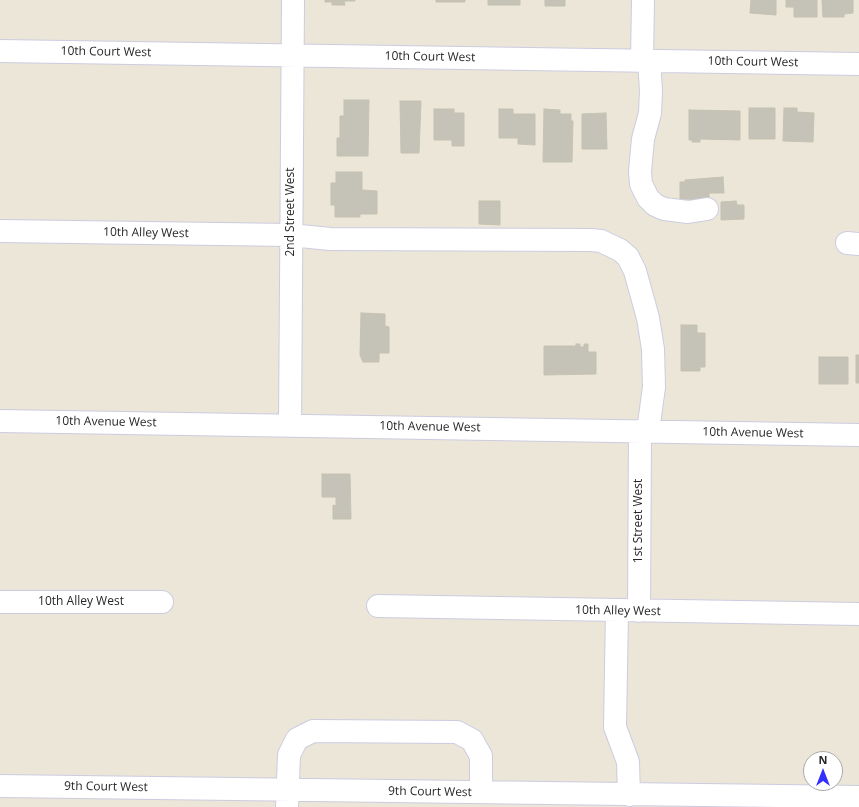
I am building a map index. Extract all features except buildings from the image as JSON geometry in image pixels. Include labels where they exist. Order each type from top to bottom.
[{"type":"street","name":"2nd Street West","points":[[290,424],[293,0]]},
{"type":"street","points":[[643,0],[646,60],[652,91],[650,113],[643,138],[640,171],[641,184],[648,198],[655,205],[664,210],[688,212],[707,210]]},
{"type":"street","name":"10th Court West","points":[[0,50],[859,64]]},
{"type":"street","name":"10th Alley West","points":[[0,231],[291,235],[330,239],[591,240],[601,242],[620,250],[628,257],[635,271],[648,318],[654,387],[644,431]]},
{"type":"street","name":"10th Avenue West","points":[[0,421],[290,424],[859,435]]},
{"type":"street","name":"1st Street West","points":[[635,799],[628,762],[616,727],[644,431]]},
{"type":"street","name":"10th Alley West","points":[[0,602],[162,602]]},
{"type":"street","name":"10th Alley West","points":[[378,606],[859,614]]},
{"type":"street","points":[[287,798],[289,755],[297,739],[313,731],[457,732],[472,740],[481,756],[480,792]]},
{"type":"street","name":"9th Court West","points":[[0,786],[287,798],[480,792],[635,799],[859,797]]}]
